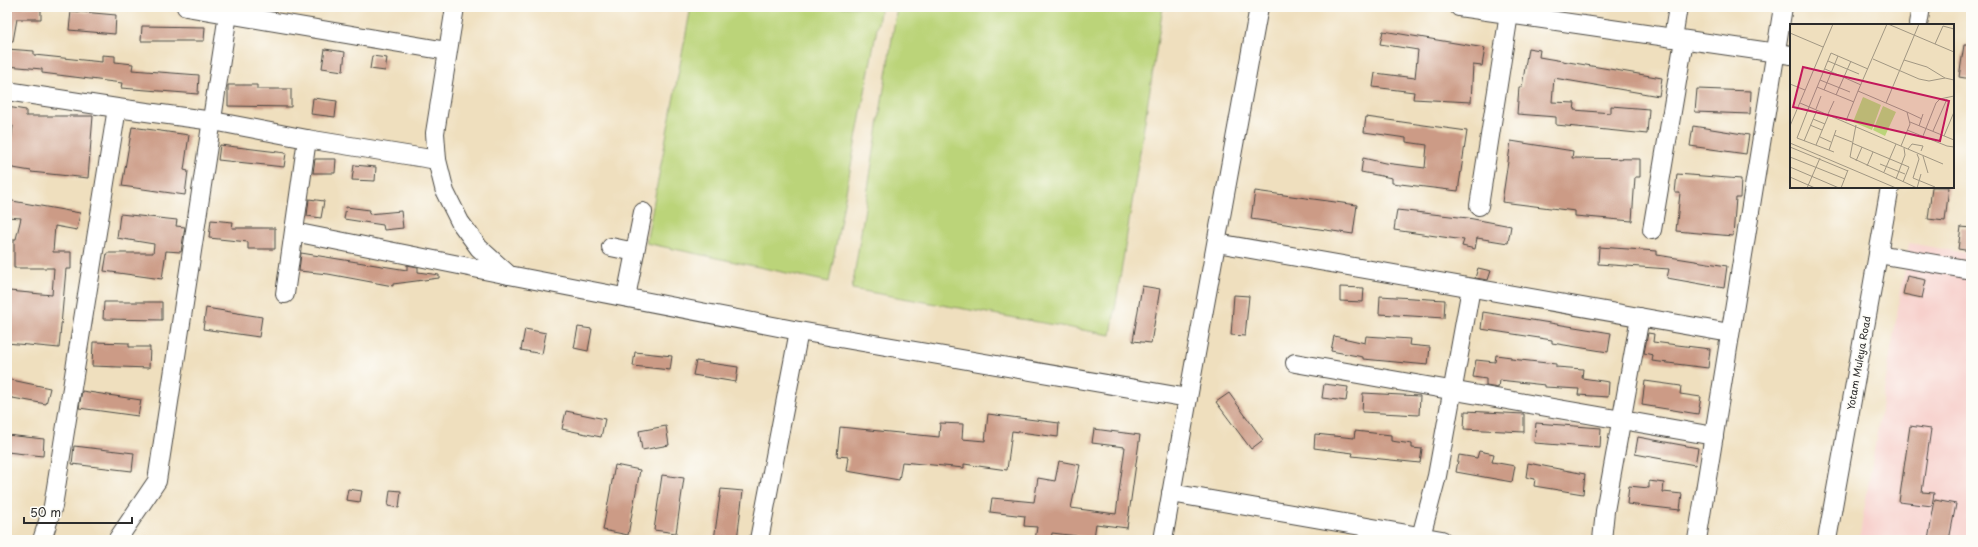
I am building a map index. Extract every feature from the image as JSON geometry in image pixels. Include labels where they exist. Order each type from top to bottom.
[{"type":"street","points":[[186,7],[447,51]]},
{"type":"street","points":[[455,7],[435,133],[437,160],[445,192],[460,222],[480,248],[509,275]]},
{"type":"street","points":[[1163,540],[1259,7]]},
{"type":"street","points":[[1459,7],[1506,12],[1784,54]]},
{"type":"street","points":[[1652,230],[1678,39],[1678,7]]},
{"type":"street","points":[[1697,540],[1730,333],[1784,54],[1783,7]]},
{"type":"street","points":[[1918,24],[1921,7]]},
{"type":"street","points":[[1479,206],[1506,12]]},
{"type":"street","points":[[117,540],[157,481],[213,121],[228,14]]},
{"type":"street","points":[[7,91],[213,121],[307,139],[437,160]]},
{"type":"street","points":[[42,540],[53,506],[117,108]]},
{"type":"street","points":[[285,294],[307,139]]},
{"type":"street","name":"Yotam Muleya Road","points":[[1827,540],[1890,188]]},
{"type":"street","points":[[626,296],[643,212]]},
{"type":"street","points":[[294,232],[509,275],[799,330],[1188,398]]},
{"type":"street","points":[[1216,242],[1730,333]]},
{"type":"street","points":[[611,247],[635,252]]},
{"type":"street","points":[[1878,254],[1971,270]]},
{"type":"street","points":[[1420,538],[1437,476],[1472,288]]},
{"type":"street","points":[[1602,540],[1605,510],[1640,317]]},
{"type":"street","points":[[759,540],[799,330]]},
{"type":"street","points":[[1295,363],[1714,436]]},
{"type":"street","points":[[1171,493],[1420,538],[1442,540]]},
{"type":"shaded area","points":[[1909,243],[1971,254],[1971,540],[1859,540]]},
{"type":"green space","points":[[691,7],[881,7],[829,282],[646,243]]},
{"type":"green space","points":[[897,7],[1163,7],[1111,335],[852,289]]},
{"type":"building","points":[[7,7],[41,7],[41,19],[17,19],[13,41],[7,41]]},
{"type":"building","points":[[71,11],[116,15],[115,34],[69,30]]},
{"type":"building","points":[[142,26],[205,27],[204,41],[141,41]]},
{"type":"building","points":[[1383,31],[1485,48],[1482,66],[1473,65],[1471,102],[1413,99],[1414,92],[1373,87],[1375,73],[1415,78],[1418,50],[1380,44]]},
{"type":"building","points":[[1964,45],[1971,45],[1971,79],[1959,77]]},
{"type":"building","points":[[1528,48],[1540,50],[1539,57],[1662,78],[1659,96],[1554,78],[1552,102],[1575,103],[1574,110],[1611,113],[1611,106],[1649,109],[1647,134],[1556,125],[1556,117],[1517,114],[1519,87],[1522,87]]},
{"type":"building","points":[[7,49],[34,51],[34,55],[102,62],[102,55],[115,56],[115,62],[133,64],[132,70],[199,75],[198,94],[121,88],[122,83],[42,73],[42,69],[7,66]]},
{"type":"building","points":[[325,49],[345,52],[343,71],[322,68]]},
{"type":"building","points":[[372,56],[387,58],[385,71],[370,69]]},
{"type":"building","points":[[228,85],[257,85],[257,89],[291,89],[291,107],[228,106]]},
{"type":"building","points":[[1697,89],[1751,91],[1750,114],[1695,112]]},
{"type":"building","points":[[313,98],[337,101],[335,117],[311,114]]},
{"type":"building","points":[[7,107],[26,110],[26,116],[93,116],[88,178],[31,172],[7,167],[7,151],[10,151],[13,126],[7,125]]},
{"type":"building","points":[[1366,117],[1467,131],[1458,191],[1392,183],[1392,178],[1361,172],[1363,158],[1385,163],[1425,168],[1427,145],[1406,142],[1406,138],[1364,132]]},
{"type":"building","points":[[1693,126],[1749,135],[1746,154],[1690,146]]},
{"type":"building","points":[[132,127],[189,135],[184,170],[188,171],[185,195],[122,186]]},
{"type":"building","points":[[1511,141],[1573,151],[1572,158],[1640,159],[1640,177],[1635,177],[1632,221],[1575,216],[1575,211],[1502,202]]},
{"type":"building","points":[[220,145],[286,153],[284,167],[218,160]]},
{"type":"building","points":[[315,159],[336,159],[335,173],[313,173]]},
{"type":"building","points":[[354,165],[376,167],[375,181],[352,180]]},
{"type":"building","points":[[1677,174],[1741,179],[1740,198],[1736,198],[1733,236],[1676,231],[1680,193],[1675,193]]},
{"type":"building","points":[[1932,188],[1949,188],[1945,221],[1928,219]]},
{"type":"building","points":[[1255,191],[1357,205],[1353,234],[1251,219]]},
{"type":"building","points":[[309,199],[324,201],[321,218],[307,216]]},
{"type":"building","points":[[7,200],[80,213],[77,230],[55,226],[53,252],[71,252],[71,269],[66,269],[59,348],[7,343],[9,291],[52,295],[54,268],[14,268],[14,239],[16,239],[21,218],[7,217]]},
{"type":"building","points":[[346,207],[370,210],[369,214],[401,211],[403,228],[384,230],[383,225],[344,219]]},
{"type":"building","points":[[1397,210],[1468,218],[1511,226],[1508,243],[1477,238],[1475,249],[1462,246],[1464,240],[1394,230]]},
{"type":"building","points":[[120,214],[177,220],[176,226],[185,227],[181,252],[166,251],[162,279],[104,271],[107,253],[153,253],[154,244],[117,238]]},
{"type":"building","points":[[211,220],[233,222],[232,228],[275,228],[275,249],[248,249],[248,242],[209,238]]},
{"type":"building","points":[[1961,227],[1971,228],[1971,251],[1958,249]]},
{"type":"building","points":[[1599,247],[1657,251],[1657,255],[1727,266],[1724,288],[1667,278],[1669,269],[1598,264]]},
{"type":"building","points":[[301,253],[407,270],[407,265],[418,267],[418,272],[439,275],[439,278],[393,284],[393,286],[328,274],[299,271]]},
{"type":"building","points":[[1478,268],[1491,271],[1488,280],[1475,278]]},
{"type":"building","points":[[1907,276],[1926,280],[1922,298],[1903,294]]},
{"type":"building","points":[[1142,286],[1160,289],[1151,343],[1133,341]]},
{"type":"building","points":[[1340,287],[1364,288],[1363,302],[1340,301]]},
{"type":"building","points":[[1234,295],[1249,296],[1245,336],[1231,335]]},
{"type":"building","points":[[1380,296],[1445,300],[1444,318],[1379,314]]},
{"type":"building","points":[[104,302],[162,302],[162,320],[103,319]]},
{"type":"building","points":[[206,308],[262,317],[259,337],[203,329]]},
{"type":"building","points":[[1483,312],[1611,333],[1608,352],[1552,343],[1552,340],[1481,329]]},
{"type":"building","points":[[578,327],[592,329],[588,351],[574,348]]},
{"type":"building","points":[[525,329],[546,333],[542,354],[521,350]]},
{"type":"building","points":[[1648,333],[1654,334],[1653,342],[1710,349],[1708,368],[1652,361],[1653,355],[1644,353]]},
{"type":"building","points":[[1334,336],[1365,343],[1366,336],[1410,339],[1409,345],[1430,347],[1428,365],[1363,359],[1363,357],[1331,351]]},
{"type":"building","points":[[93,342],[129,343],[129,347],[150,347],[149,368],[92,366]]},
{"type":"building","points":[[635,352],[672,356],[670,370],[633,366]]},
{"type":"building","points":[[1496,355],[1511,357],[1511,359],[1556,364],[1556,367],[1583,369],[1582,378],[1609,382],[1608,397],[1578,395],[1579,389],[1545,387],[1545,385],[1499,380],[1498,388],[1486,386],[1486,379],[1473,377],[1476,360],[1495,362]]},
{"type":"building","points":[[696,361],[738,367],[736,382],[693,375]]},
{"type":"building","points":[[7,379],[50,388],[46,404],[7,397]]},
{"type":"building","points":[[1645,381],[1681,386],[1680,394],[1701,397],[1698,414],[1642,405]]},
{"type":"building","points":[[1324,384],[1348,387],[1346,401],[1322,398]]},
{"type":"building","points":[[82,391],[141,400],[138,416],[79,408]]},
{"type":"building","points":[[1229,393],[1263,440],[1251,449],[1216,402]]},
{"type":"building","points":[[1363,393],[1420,396],[1419,415],[1362,412]]},
{"type":"building","points":[[566,411],[605,419],[601,437],[562,429]]},
{"type":"building","points":[[1465,411],[1524,414],[1524,432],[1464,429]]},
{"type":"building","points":[[988,414],[1059,423],[1058,437],[1012,431],[1007,470],[964,464],[964,468],[902,462],[899,480],[847,471],[849,457],[837,456],[840,427],[939,437],[940,423],[963,424],[962,439],[985,441]]},
{"type":"building","points":[[1536,423],[1601,428],[1600,448],[1534,443]]},
{"type":"building","points":[[666,426],[669,445],[642,450],[639,431]]},
{"type":"building","points":[[1910,426],[1931,429],[1922,492],[1934,493],[1932,506],[1899,502]]},
{"type":"building","points":[[1094,429],[1140,435],[1127,528],[1096,524],[1094,538],[1052,533],[1051,540],[1035,540],[1037,527],[1024,526],[1025,516],[990,512],[992,498],[1034,502],[1038,478],[1055,481],[1059,461],[1080,465],[1071,508],[1116,514],[1125,447],[1092,443]]},
{"type":"building","points":[[1355,431],[1391,435],[1391,441],[1412,444],[1412,448],[1422,449],[1420,463],[1352,456],[1353,453],[1314,448],[1315,434],[1354,438]]},
{"type":"building","points":[[7,435],[44,439],[43,456],[7,452]]},
{"type":"building","points":[[1638,437],[1698,448],[1695,465],[1635,454]]},
{"type":"building","points":[[74,446],[134,453],[132,471],[72,464]]},
{"type":"building","points":[[1479,451],[1494,454],[1492,462],[1515,466],[1512,482],[1456,472],[1459,455],[1477,458]]},
{"type":"building","points":[[1528,463],[1585,474],[1583,494],[1534,486],[1535,479],[1526,477]]},
{"type":"building","points":[[615,465],[640,470],[628,535],[603,530]]},
{"type":"building","points":[[662,475],[684,478],[676,533],[654,530]]},
{"type":"building","points":[[1649,481],[1664,483],[1663,492],[1682,494],[1680,510],[1627,504],[1629,486],[1649,488]]},
{"type":"building","points":[[348,489],[362,491],[360,502],[346,500]]},
{"type":"building","points":[[721,489],[743,491],[737,540],[714,540]]},
{"type":"building","points":[[390,490],[401,491],[399,508],[388,506]]},
{"type":"building","points":[[1935,500],[1956,504],[1949,540],[1928,540]]}]
